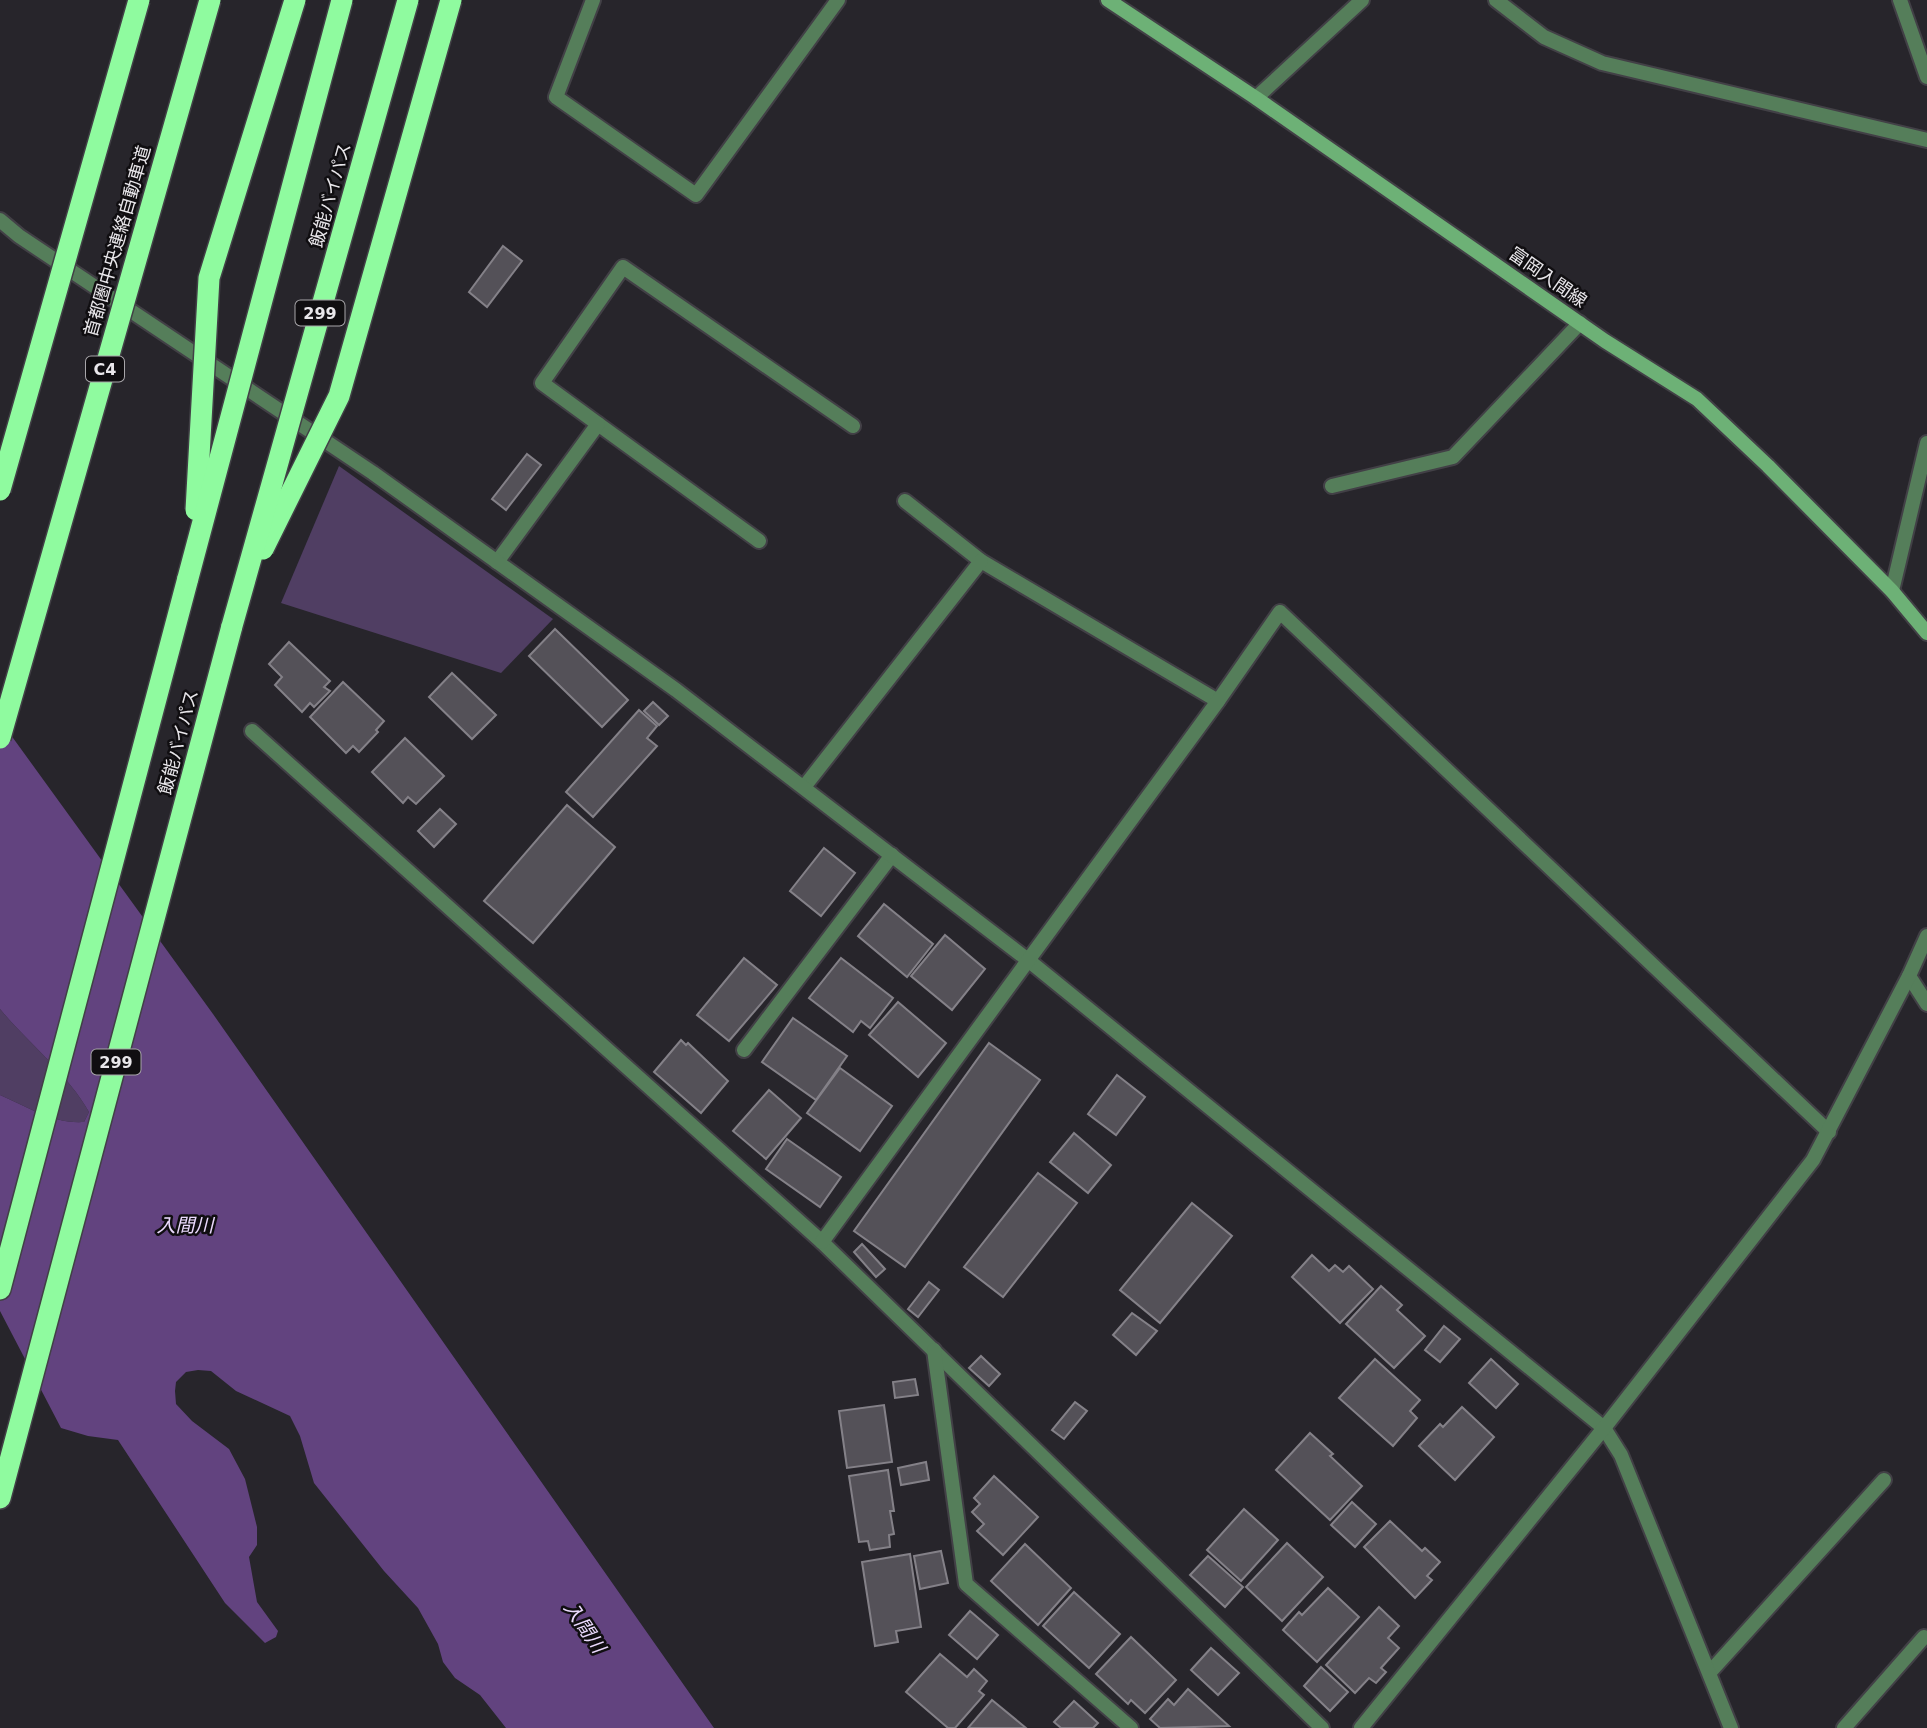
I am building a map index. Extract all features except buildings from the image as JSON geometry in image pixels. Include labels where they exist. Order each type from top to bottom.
[{"type":"highway","points":[[0,490],[139,0]]},
{"type":"highway","name":"首都圏中央連絡自動車道","points":[[0,738],[210,0]]},
{"type":"highway","points":[[194,554],[209,278],[295,0]]},
{"type":"highway","name":"飯能バイパス","points":[[0,1289],[342,0]]},
{"type":"highway","name":"飯能バイパス","points":[[0,1498],[241,596],[408,0]]},
{"type":"highway","points":[[241,596],[339,396],[451,0]]},
{"type":"main road","name":"富岡入間線","points":[[1108,0],[1256,98],[1605,341],[1697,399],[1892,591],[1927,633]]},
{"type":"street","points":[[593,0],[556,97],[696,195],[838,0]]},
{"type":"street","points":[[1256,98],[1362,0]]},
{"type":"street","points":[[1496,0],[1544,37],[1602,63],[1927,140]]},
{"type":"street","points":[[1900,0],[1927,77]]},
{"type":"street","points":[[0,220],[19,236],[373,473],[676,690],[1028,960],[1604,1428],[1621,1455],[1731,1728]]},
{"type":"street","points":[[759,541],[542,383],[623,267],[853,426]]},
{"type":"street","points":[[1332,486],[1453,457],[1580,323]]},
{"type":"street","points":[[497,562],[598,424]]},
{"type":"street","points":[[1892,591],[1927,443]]},
{"type":"street","points":[[905,501],[981,561],[1218,701]]},
{"type":"street","points":[[804,787],[981,561]]},
{"type":"street","points":[[822,1242],[1218,701],[1280,612],[1829,1132]]},
{"type":"street","points":[[252,731],[822,1242],[1322,1728]]},
{"type":"street","points":[[744,1050],[892,855]]},
{"type":"street","points":[[1361,1728],[1604,1428],[1813,1160],[1909,976],[1927,936]]},
{"type":"street","points":[[1909,976],[1927,1004]]},
{"type":"street","points":[[934,1350],[966,1584],[1132,1728]]},
{"type":"street","points":[[1710,1672],[1884,1480]]},
{"type":"street","points":[[1844,1728],[1924,1637]]},
{"type":"shaded area","points":[[339,466],[553,619],[501,673],[281,603]]},
{"type":"shaded area","points":[[0,1009],[70,1084],[89,1112],[84,1122],[51,1118],[0,1095]]},
{"type":"water","name":"入間川","points":[[0,720],[213,1014],[714,1728],[506,1728],[480,1695],[455,1678],[443,1662],[438,1644],[418,1608],[384,1571],[314,1483],[300,1436],[290,1416],[236,1391],[211,1371],[186,1372],[176,1382],[176,1404],[192,1421],[229,1449],[245,1479],[257,1527],[257,1545],[249,1557],[257,1602],[278,1631],[276,1637],[265,1643],[225,1603],[118,1440],[88,1436],[61,1428],[0,1311],[0,1095],[41,1114],[62,1120],[84,1122],[89,1112],[70,1084],[0,1009]]}]
